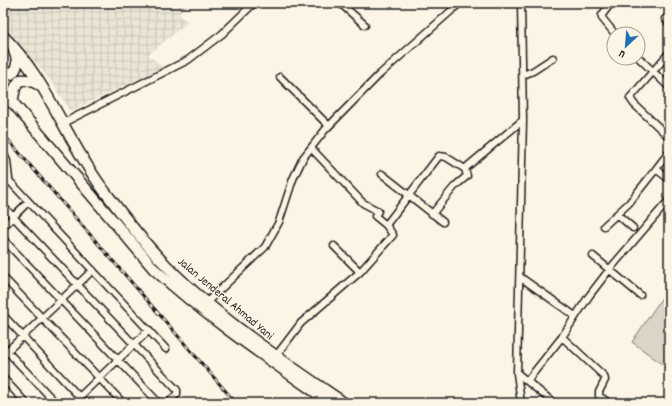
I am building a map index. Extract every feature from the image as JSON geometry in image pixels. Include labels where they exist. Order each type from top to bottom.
[{"type":"highway","name":"Jalan Jenderal Ahmad Yani","points":[[3,36],[11,44],[43,87],[99,183],[135,232],[159,259],[207,302],[276,356],[344,403]]},
{"type":"highway","points":[[3,76],[14,72],[18,63],[11,44]]},
{"type":"highway","points":[[6,97],[15,88],[20,80],[26,79],[43,87]]},
{"type":"highway","name":"Jalan Jenderal Ahmad Yani","points":[[6,97],[154,269],[249,346],[331,403]]},
{"type":"street","points":[[64,123],[188,60],[222,34],[254,3]]},
{"type":"street","points":[[340,3],[365,25]]},
{"type":"street","points":[[207,302],[265,247],[279,222],[293,179],[303,158],[329,126],[379,75],[460,3]]},
{"type":"street","points":[[521,3],[523,120],[517,373],[521,403]]},
{"type":"street","points":[[608,26],[602,18],[602,15],[611,3]]},
{"type":"street","points":[[669,53],[652,71],[630,99],[669,137]]},
{"type":"street","points":[[523,75],[533,71],[553,58]]},
{"type":"street","points":[[646,65],[669,87]]},
{"type":"street","points":[[280,77],[329,126]]},
{"type":"street","points":[[465,169],[523,120]]},
{"type":"street","points":[[276,356],[301,323],[360,272],[391,238],[393,233],[375,216],[378,211],[363,203],[311,148]]},
{"type":"street","points":[[3,152],[7,161],[8,179]]},
{"type":"street","points":[[604,226],[618,215],[669,152]]},
{"type":"street","points":[[386,225],[408,194],[439,156],[446,157],[465,169],[467,176],[455,186],[432,214]]},
{"type":"street","points":[[656,169],[669,179]]},
{"type":"street","points":[[3,174],[166,349]]},
{"type":"street","points":[[382,174],[443,222]]},
{"type":"street","points":[[527,381],[562,337],[575,316],[609,270],[669,200]]},
{"type":"street","points":[[3,227],[28,202]]},
{"type":"street","points":[[3,206],[76,285],[177,390],[177,394],[168,403]]},
{"type":"street","points":[[618,215],[633,228]]},
{"type":"street","points":[[3,239],[159,403]]},
{"type":"street","points":[[334,246],[360,272]]},
{"type":"street","points":[[593,256],[640,295]]},
{"type":"street","points":[[56,403],[4,351],[93,270]]},
{"type":"street","points":[[520,277],[575,316]]},
{"type":"street","points":[[3,278],[123,403]]},
{"type":"street","points":[[3,315],[85,403]]},
{"type":"street","points":[[73,403],[149,330]]},
{"type":"street","points":[[562,337],[605,378],[599,394],[601,398],[609,403]]},
{"type":"street","points":[[517,373],[554,403]]},
{"type":"street","points":[[3,378],[26,403]]},
{"type":"shaded area","points":[[3,3],[191,3],[178,14],[188,22],[148,55],[164,68],[70,111],[51,81],[3,24]]},
{"type":"shaded area","points":[[669,287],[669,369],[632,342]]},
{"type":"railway","points":[[3,134],[236,403]]}]
